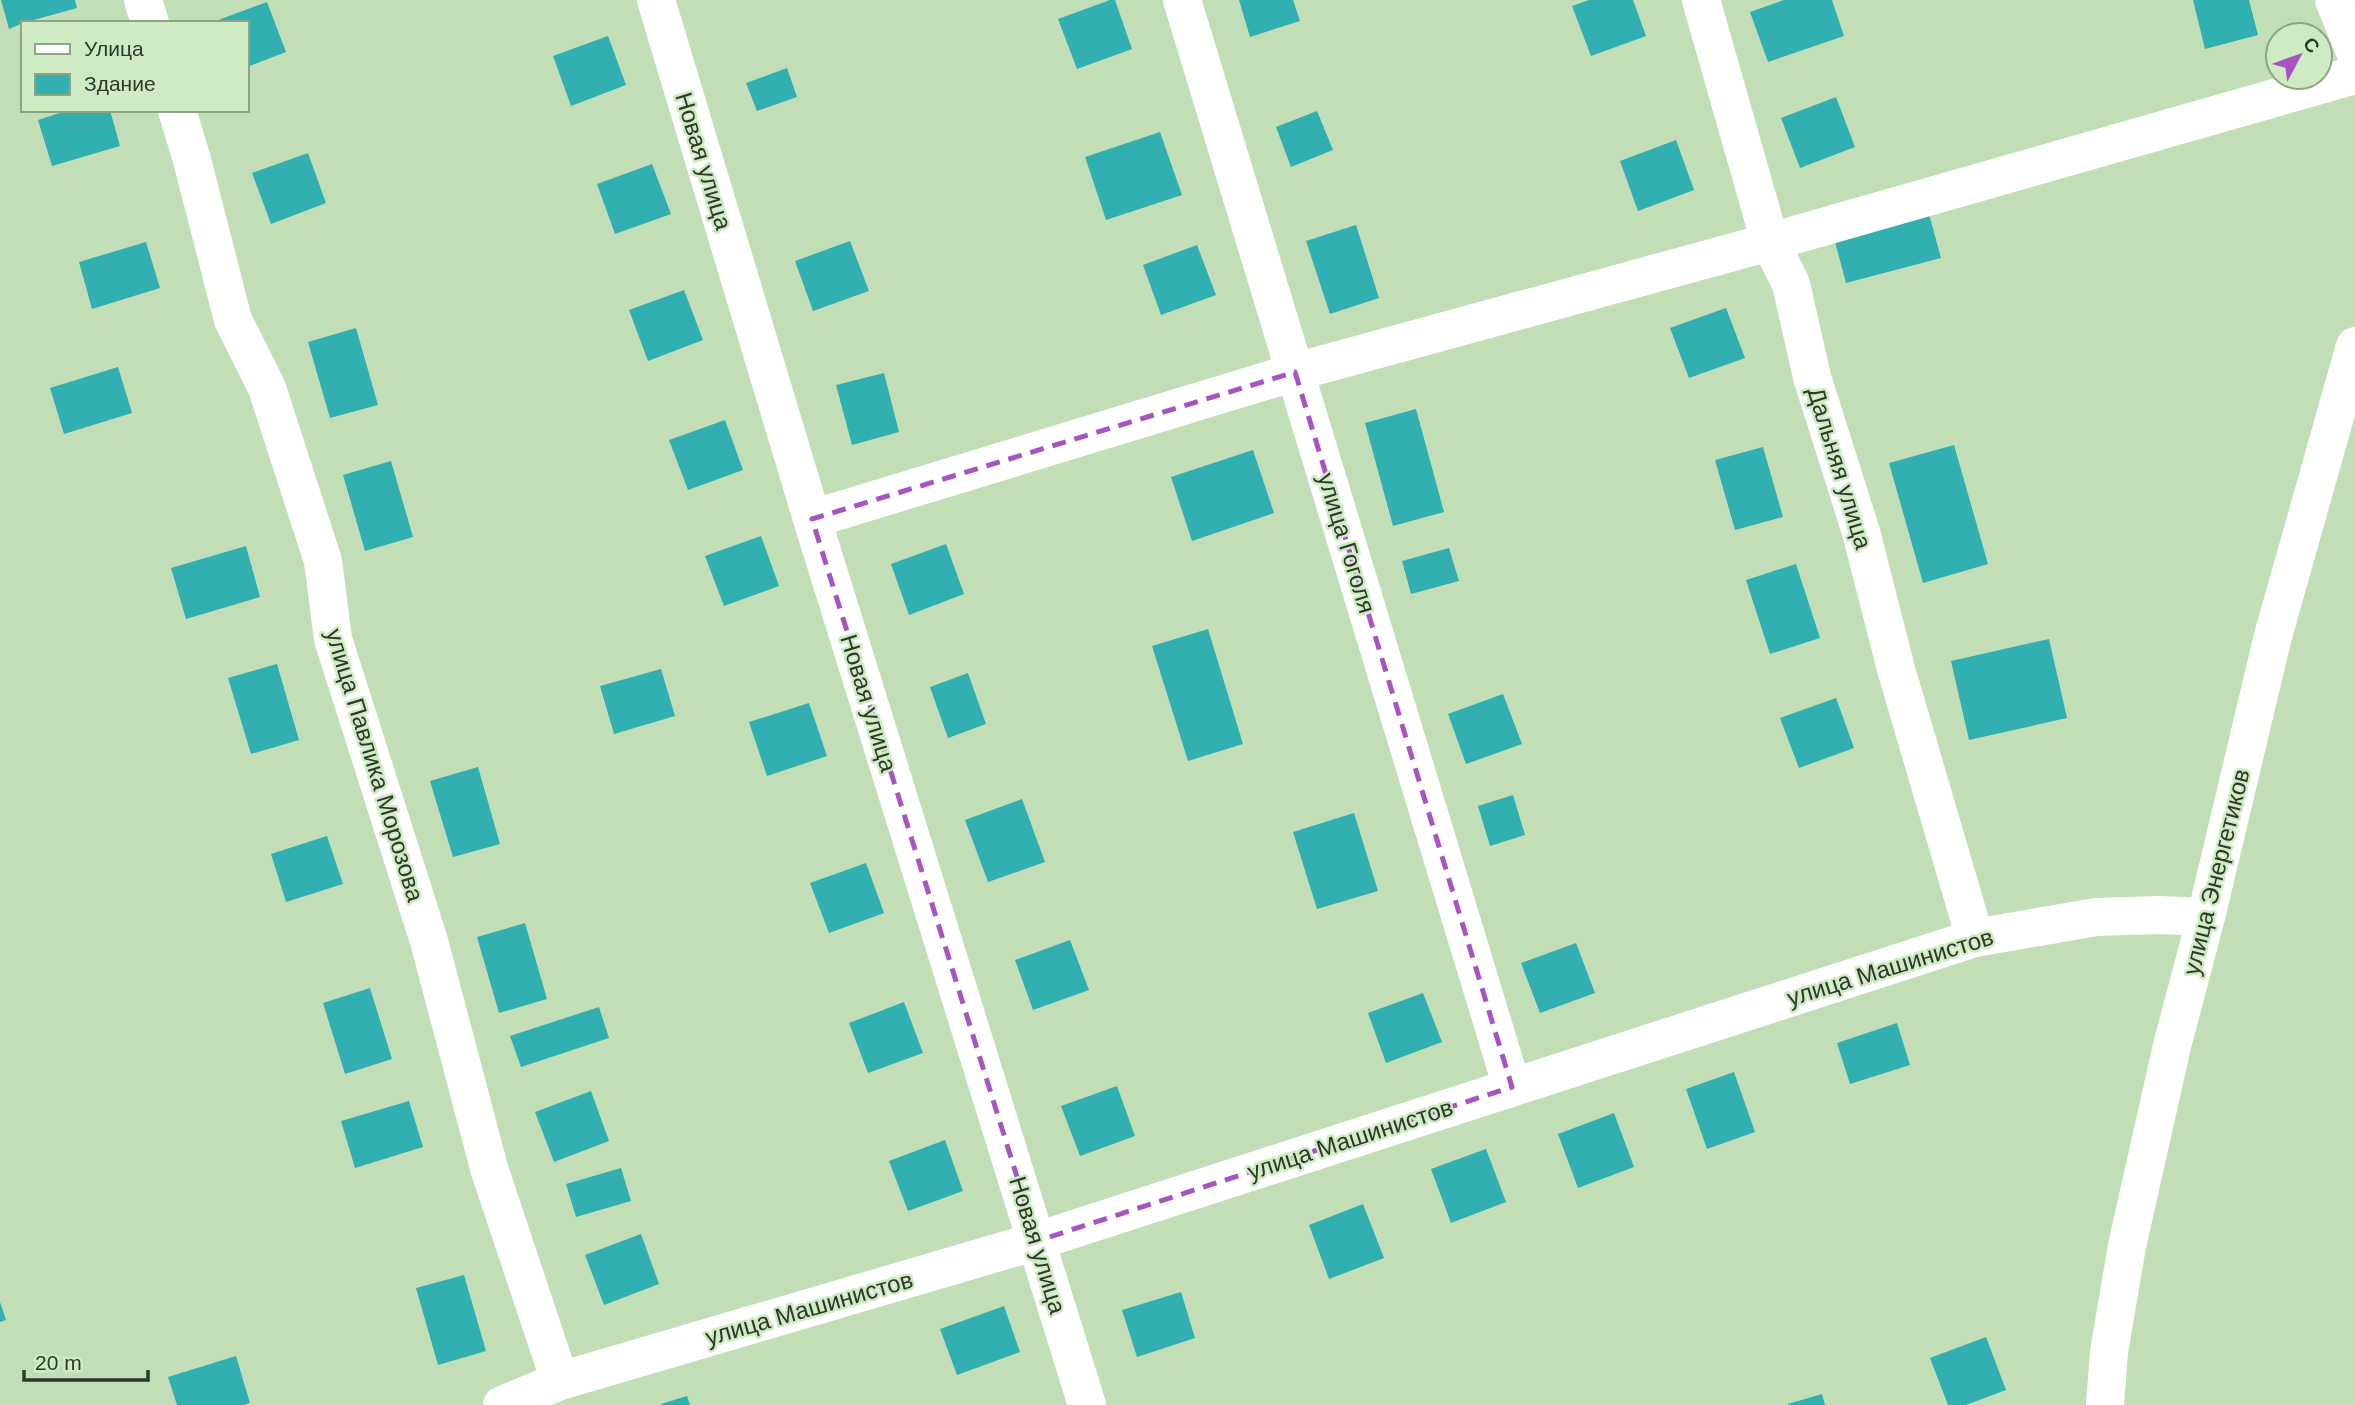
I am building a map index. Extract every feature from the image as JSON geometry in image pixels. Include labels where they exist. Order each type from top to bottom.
[{"type":"street","points":[[143,0],[149,21]]},
{"type":"street","name":"Новая улица","points":[[656,0],[812,519],[1087,1405]]},
{"type":"street","name":"улица Гоголя","points":[[1182,0],[1512,1087]]},
{"type":"street","name":"Дальняя улица","points":[[1701,0],[1770,242],[1791,284],[1812,377],[1861,532],[1896,668],[1975,938]]},
{"type":"street","points":[[2334,0],[2355,52]]},
{"type":"street","points":[[812,519],[1295,372],[1770,242],[2355,75]]},
{"type":"street","name":"улица Павлика Морозова","points":[[178,112],[233,320],[267,387],[323,561],[332,639],[429,941],[489,1168],[560,1381]]},
{"type":"street","name":"улица Энергетиков","points":[[2105,1405],[2109,1352],[2127,1247],[2172,1045],[2206,917],[2273,636],[2355,346]]},
{"type":"street","name":"улица Машинистов","points":[[507,1404],[560,1381],[1037,1241],[1975,938],[2096,917],[2206,917]]},
{"type":"highlighted area","points":[[1295,372],[1512,1087],[1037,1241],[812,519]]},
{"type":"building","points":[[1,0],[75,0],[77,8],[21,21],[21,24],[9,29]]},
{"type":"building","points":[[1115,0],[1132,49],[1077,69],[1058,19]]},
{"type":"building","points":[[1239,0],[1293,0],[1300,21],[1250,37]]},
{"type":"building","points":[[1589,0],[1633,0],[1646,36],[1591,56],[1572,6]]},
{"type":"building","points":[[1784,0],[1832,0],[1844,36],[1768,62],[1750,12]]},
{"type":"building","points":[[2193,0],[2249,0],[2258,35],[2205,49]]},
{"type":"building","points":[[267,2],[286,52],[248,67],[248,21],[216,21]]},
{"type":"building","points":[[608,36],[626,85],[571,106],[553,56]]},
{"type":"building","points":[[787,68],[797,97],[757,111],[746,83]]},
{"type":"building","points":[[1836,97],[1855,147],[1800,168],[1781,118]]},
{"type":"building","points":[[1317,111],[1333,150],[1291,167],[1276,127]]},
{"type":"building","points":[[63,112],[111,112],[120,146],[52,166],[38,120]]},
{"type":"building","points":[[1160,132],[1182,195],[1106,220],[1085,157]]},
{"type":"building","points":[[1676,140],[1694,190],[1638,211],[1620,161]]},
{"type":"building","points":[[308,153],[326,203],[271,224],[252,173]]},
{"type":"building","points":[[652,164],[671,214],[615,234],[597,184]]},
{"type":"building","points":[[1929,214],[1941,258],[1846,283],[1834,238]]},
{"type":"building","points":[[1356,225],[1379,298],[1330,314],[1306,241]]},
{"type":"building","points":[[850,241],[869,291],[813,311],[795,261]]},
{"type":"building","points":[[146,242],[160,288],[92,309],[79,262]]},
{"type":"building","points":[[1197,245],[1216,295],[1161,315],[1143,265]]},
{"type":"building","points":[[684,290],[703,340],[648,361],[629,310]]},
{"type":"building","points":[[1726,308],[1745,358],[1689,378],[1670,328]]},
{"type":"building","points":[[356,328],[378,405],[330,418],[308,342]]},
{"type":"building","points":[[118,367],[132,413],[64,434],[50,388]]},
{"type":"building","points":[[884,373],[899,432],[852,445],[836,385]]},
{"type":"building","points":[[1416,409],[1444,512],[1393,526],[1365,423]]},
{"type":"building","points":[[725,420],[743,470],[688,490],[669,440]]},
{"type":"building","points":[[1954,445],[1988,564],[1923,583],[1889,463]]},
{"type":"building","points":[[1763,447],[1783,517],[1735,530],[1715,460]]},
{"type":"building","points":[[1253,450],[1274,513],[1192,541],[1171,477]]},
{"type":"building","points":[[391,461],[413,537],[365,551],[343,475]]},
{"type":"building","points":[[761,536],[779,586],[724,606],[705,556]]},
{"type":"building","points":[[946,544],[964,594],[909,615],[891,564]]},
{"type":"building","points":[[246,546],[260,597],[186,619],[171,568]]},
{"type":"building","points":[[1449,548],[1459,581],[1411,594],[1402,561]]},
{"type":"building","points":[[1796,564],[1820,638],[1770,654],[1746,580]]},
{"type":"building","points":[[1208,629],[1243,744],[1188,761],[1152,646]]},
{"type":"building","points":[[2049,639],[2067,718],[1969,740],[1951,661]]},
{"type":"building","points":[[277,664],[299,740],[251,754],[228,678]]},
{"type":"building","points":[[661,669],[675,716],[614,734],[600,686]]},
{"type":"building","points":[[968,673],[986,724],[948,738],[930,687]]},
{"type":"building","points":[[1503,694],[1522,744],[1466,764],[1448,714]]},
{"type":"building","points":[[1836,698],[1854,748],[1799,768],[1780,718]]},
{"type":"building","points":[[809,703],[827,756],[767,776],[749,722]]},
{"type":"building","points":[[478,767],[500,844],[453,857],[430,781]]},
{"type":"building","points":[[1513,795],[1525,835],[1490,846],[1478,806]]},
{"type":"building","points":[[1022,799],[1045,862],[988,882],[965,820]]},
{"type":"building","points":[[1354,813],[1378,891],[1317,909],[1293,832]]},
{"type":"building","points":[[327,836],[343,884],[286,902],[271,854]]},
{"type":"building","points":[[866,863],[884,913],[829,933],[810,883]]},
{"type":"building","points":[[525,923],[547,999],[499,1013],[477,937]]},
{"type":"building","points":[[1070,940],[1089,990],[1033,1010],[1015,960]]},
{"type":"building","points":[[1576,943],[1595,993],[1540,1013],[1521,963]]},
{"type":"building","points":[[370,988],[392,1059],[345,1074],[323,1003]]},
{"type":"building","points":[[1423,993],[1442,1042],[1386,1063],[1368,1013]]},
{"type":"building","points":[[904,1002],[923,1053],[868,1073],[849,1023]]},
{"type":"building","points":[[599,1007],[609,1038],[521,1067],[510,1036]]},
{"type":"building","points":[[1897,1023],[1910,1065],[1850,1084],[1837,1043]]},
{"type":"building","points":[[1734,1072],[1755,1132],[1707,1149],[1686,1089]]},
{"type":"building","points":[[1117,1086],[1135,1136],[1080,1156],[1061,1106]]},
{"type":"building","points":[[591,1091],[609,1141],[554,1162],[535,1112]]},
{"type":"building","points":[[409,1101],[423,1147],[355,1168],[341,1121]]},
{"type":"building","points":[[1614,1113],[1634,1167],[1578,1188],[1558,1134]]},
{"type":"building","points":[[945,1140],[963,1191],[908,1211],[889,1161]]},
{"type":"building","points":[[1486,1149],[1506,1202],[1451,1223],[1431,1169]]},
{"type":"building","points":[[621,1168],[631,1201],[576,1217],[566,1184]]},
{"type":"building","points":[[1363,1204],[1384,1258],[1329,1279],[1309,1225]]},
{"type":"building","points":[[641,1234],[659,1284],[604,1305],[585,1255]]},
{"type":"building","points":[[464,1275],[486,1351],[438,1365],[416,1288]]},
{"type":"building","points":[[1181,1292],[1195,1338],[1137,1357],[1122,1310]]},
{"type":"building","points":[[0,1302],[6,1320],[0,1322]]},
{"type":"building","points":[[1004,1306],[1020,1352],[957,1375],[940,1329]]},
{"type":"building","points":[[1986,1337],[2006,1390],[1966,1405],[1948,1405],[1930,1358]]},
{"type":"building","points":[[236,1356],[250,1403],[177,1405],[168,1377]]},
{"type":"building","points":[[1822,1394],[1825,1405],[1788,1405],[1788,1404]]},
{"type":"building","points":[[687,1396],[690,1405],[661,1405],[661,1404]]}]
